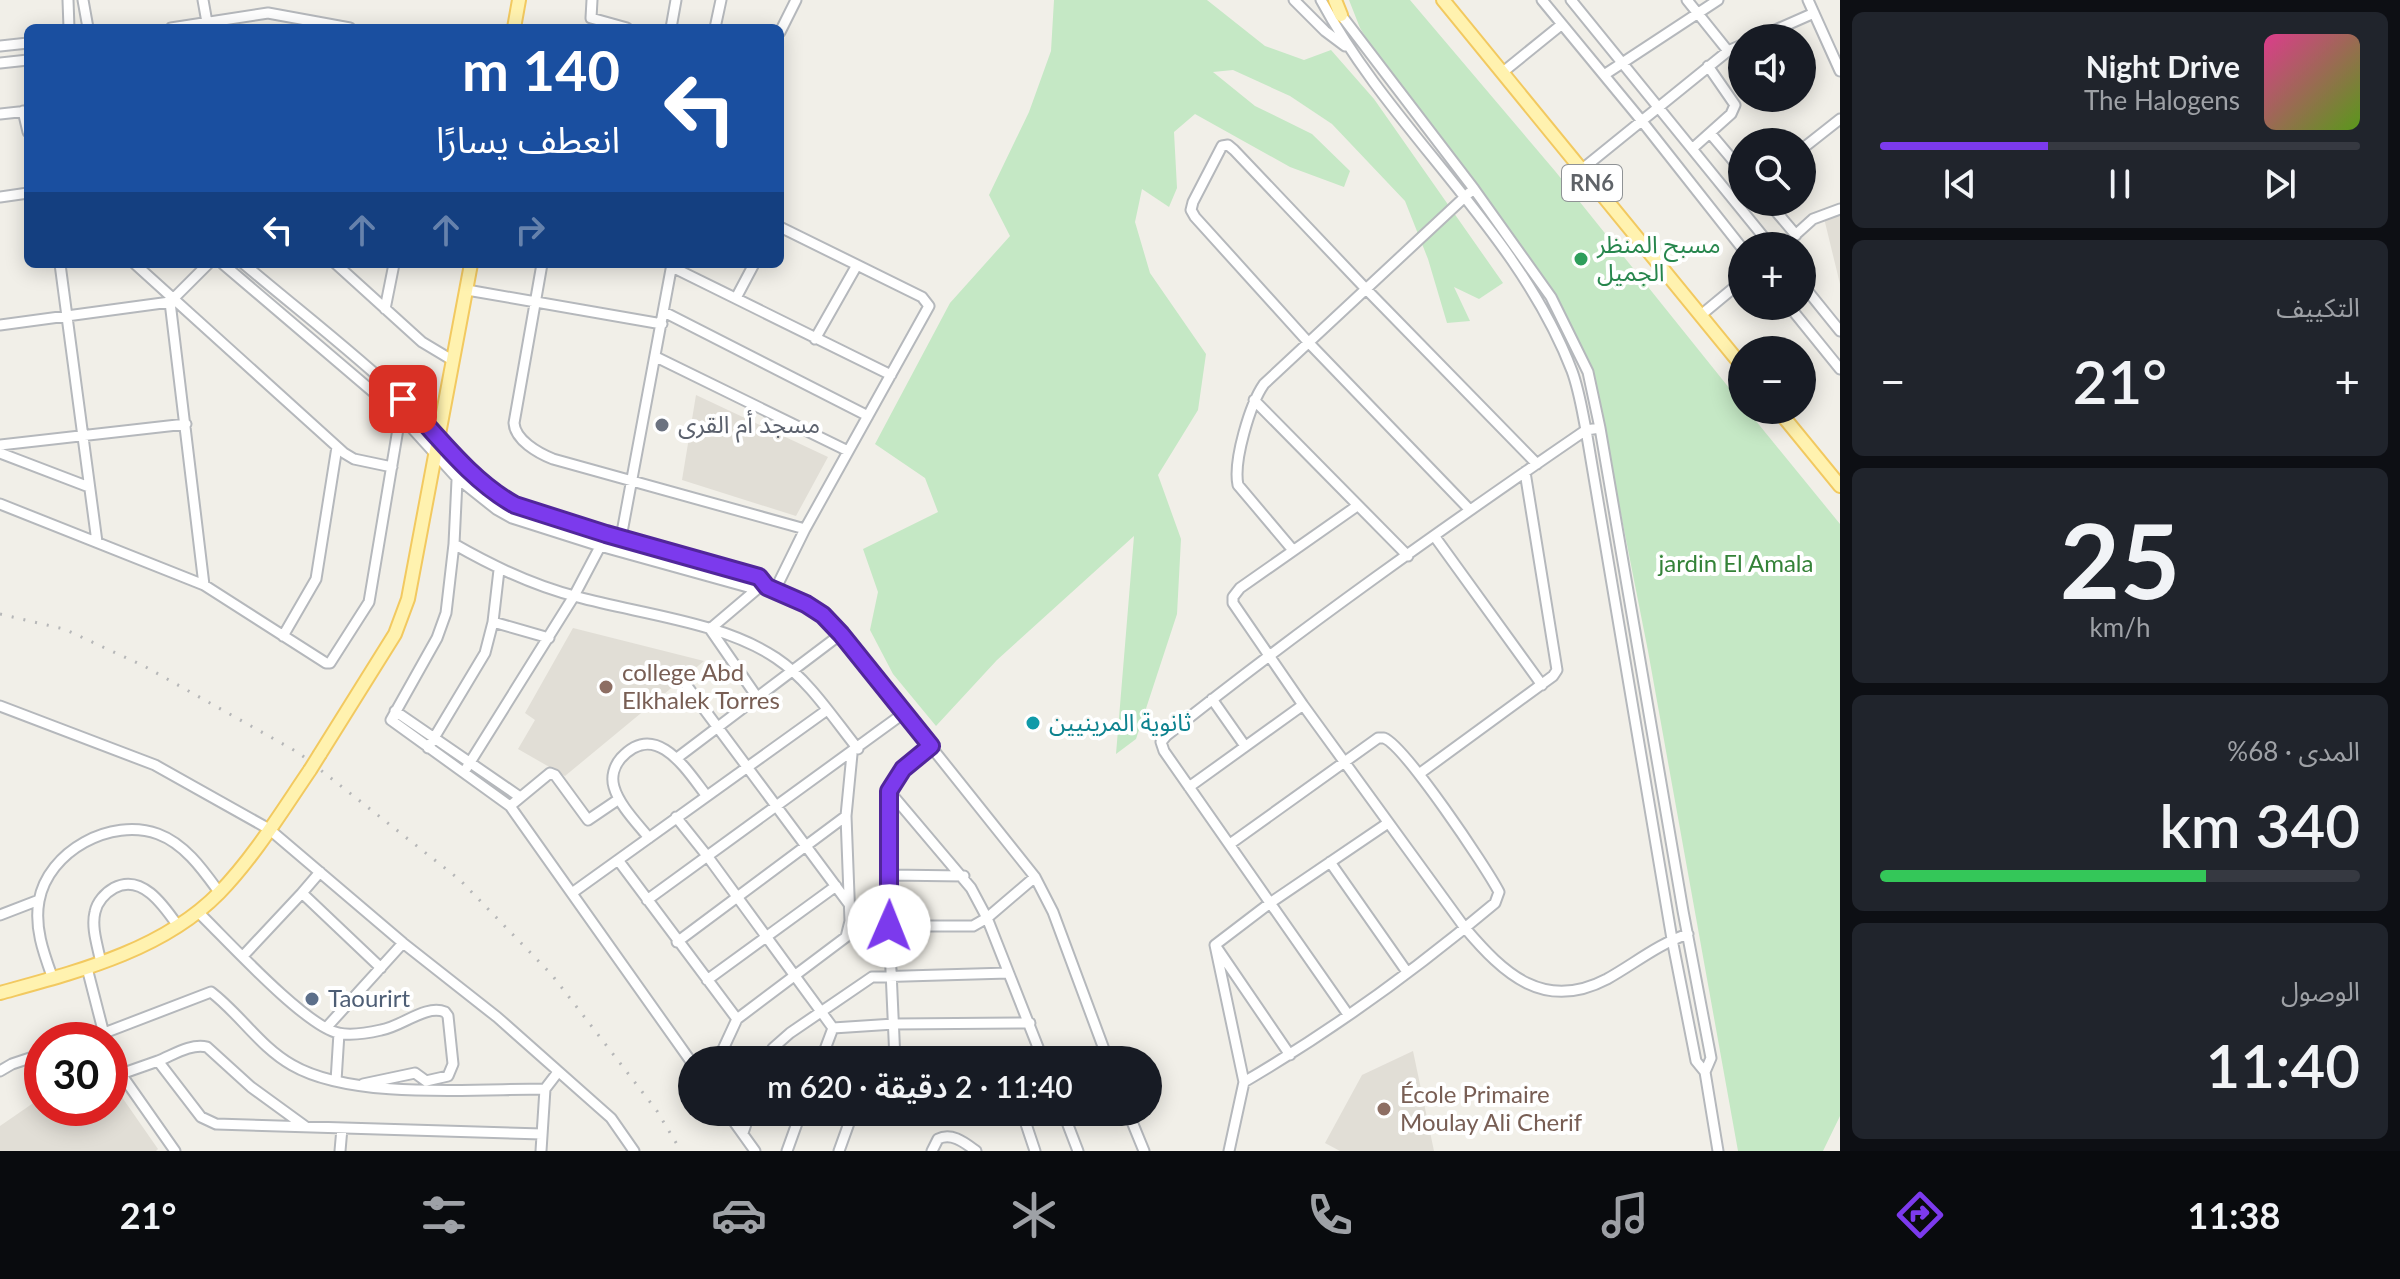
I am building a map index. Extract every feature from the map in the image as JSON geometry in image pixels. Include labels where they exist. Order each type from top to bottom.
[{"type":"main road","points":[[515,24],[519,0]]},
{"type":"main road","points":[[1334,0],[1341,15]]},
{"type":"main road","name":"RN6","points":[[1443,0],[1728,349]]},
{"type":"main road","points":[[0,993],[101,963],[178,926],[198,912],[219,892],[269,829],[310,770],[400,624],[417,562],[437,436],[470,268]]},
{"type":"main road","points":[[1789,424],[1840,486]]},
{"type":"street","points":[[68,0],[69,24]]},
{"type":"street","points":[[83,0],[87,24]]},
{"type":"street","points":[[203,0],[208,24]]},
{"type":"street","points":[[592,0],[591,18],[613,24]]},
{"type":"street","points":[[672,24],[676,0]]},
{"type":"street","points":[[716,24],[721,0]]},
{"type":"street","points":[[784,24],[796,0]]},
{"type":"street","points":[[1294,0],[1305,5],[1325,31],[1349,48]]},
{"type":"street","points":[[1321,0],[1349,48],[1522,278],[1551,325],[1572,371],[1586,430],[1672,939],[1696,1061],[1705,1072],[1718,1151]]},
{"type":"street","points":[[1542,0],[1729,232]]},
{"type":"street","points":[[1571,0],[1693,148],[1728,185]]},
{"type":"street","points":[[1581,170],[1728,51],[1687,0]]},
{"type":"street","points":[[1604,75],[1718,0]]},
{"type":"street","points":[[1808,0],[1840,71]]},
{"type":"street","points":[[217,24],[268,13],[309,24]]},
{"type":"street","points":[[1789,24],[1814,13]]},
{"type":"street","points":[[1341,15],[1535,274],[1562,318],[1588,372],[1711,1058],[1705,1072]]},
{"type":"street","points":[[1503,72],[1561,25]]},
{"type":"street","points":[[0,46],[24,43]]},
{"type":"street","points":[[0,63],[24,60]]},
{"type":"street","points":[[1693,148],[1731,114],[1735,105],[1708,66]]},
{"type":"street","points":[[0,114],[24,111]]},
{"type":"street","points":[[1816,138],[1840,119]]},
{"type":"street","points":[[1710,133],[1728,154]]},
{"type":"street","points":[[1470,510],[1309,343],[1195,217],[1191,210],[1218,148],[1225,144],[1234,150],[1537,464]]},
{"type":"street","points":[[1292,549],[1238,485],[1236,471],[1254,400],[1264,384],[1474,189]]},
{"type":"street","points":[[0,197],[24,194]]},
{"type":"street","points":[[1799,232],[1813,219],[1840,209]]},
{"type":"street","points":[[1780,216],[1793,232]]},
{"type":"street","points":[[771,588],[929,306],[922,297],[784,229]]},
{"type":"street","points":[[815,339],[857,265]]},
{"type":"street","points":[[61,268],[97,542]]},
{"type":"street","points":[[139,268],[337,447],[354,459],[392,467]]},
{"type":"street","points":[[0,325],[172,300],[204,268]]},
{"type":"street","points":[[228,268],[399,414],[457,478],[512,518],[755,589],[771,588]]},
{"type":"street","points":[[249,268],[403,399],[458,459],[503,499],[606,534],[759,577],[771,588],[823,615],[1035,877],[1053,912],[1102,1046]]},
{"type":"street","points":[[340,268],[422,342],[452,360]]},
{"type":"street","points":[[385,309],[393,268]]},
{"type":"street","points":[[541,268],[514,429],[542,454],[805,529]]},
{"type":"street","points":[[619,551],[671,268]]},
{"type":"street","points":[[678,268],[891,375]]},
{"type":"street","points":[[736,298],[752,268]]},
{"type":"street","points":[[467,290],[662,324]]},
{"type":"street","points":[[1701,315],[1728,293]]},
{"type":"street","points":[[172,300],[204,585]]},
{"type":"street","points":[[1816,301],[1840,331]]},
{"type":"street","points":[[664,312],[868,416]]},
{"type":"street","points":[[1800,320],[1840,369]]},
{"type":"street","points":[[656,357],[848,451]]},
{"type":"street","points":[[0,504],[204,585],[326,663],[334,661],[369,602],[403,399]]},
{"type":"street","points":[[1254,400],[1408,556]]},
{"type":"street","points":[[0,445],[186,424]]},
{"type":"street","points":[[1347,1013],[1164,751],[1161,742],[1269,655],[1470,510],[1586,430],[1600,428]]},
{"type":"street","points":[[283,636],[316,579],[337,447]]},
{"type":"street","points":[[0,453],[89,487]]},
{"type":"street","points":[[458,459],[454,544],[443,623],[391,717],[392,723],[510,806],[680,1046]]},
{"type":"street","points":[[1419,774],[1542,685],[1557,670],[1525,472]]},
{"type":"street","points":[[1357,506],[1240,588],[1233,597],[1233,603],[1465,928],[1493,961],[1513,976],[1539,988],[1564,992],[1595,984],[1672,939],[1688,934]]},
{"type":"street","points":[[464,772],[549,638],[606,534]]},
{"type":"street","points":[[1435,537],[1542,685]]},
{"type":"street","points":[[454,544],[499,570],[574,596],[710,629],[756,646],[793,671],[827,710],[855,751],[846,816],[850,921],[846,937],[737,1019],[724,1046]]},
{"type":"street","points":[[428,748],[485,653],[493,622],[499,570]]},
{"type":"street","points":[[710,629],[755,589],[759,577]]},
{"type":"street","points":[[493,622],[549,638]]},
{"type":"street","points":[[710,629],[757,697]]},
{"type":"street","points":[[677,758],[841,634]]},
{"type":"street","points":[[678,674],[849,904]]},
{"type":"street","points":[[1212,699],[1245,746]]},
{"type":"street","points":[[1189,787],[1303,705]]},
{"type":"street","points":[[0,706],[155,765],[269,829],[403,943],[497,1017],[611,1118],[634,1151]]},
{"type":"street","points":[[572,893],[827,710]]},
{"type":"street","points":[[395,711],[520,797]]},
{"type":"street","points":[[647,900],[904,713]]},
{"type":"street","points":[[1230,844],[1343,761],[1378,738],[1384,738],[1400,749],[1419,774],[1499,892],[1497,901],[1407,972],[1290,1055],[1244,1082]]},
{"type":"street","points":[[649,838],[619,799],[613,786],[617,763],[628,751],[640,745],[663,747],[677,758],[706,795]]},
{"type":"street","points":[[895,1046],[889,926],[889,791],[903,769],[931,746]]},
{"type":"street","points":[[510,806],[550,773],[555,775],[588,820],[619,799]]},
{"type":"street","points":[[889,791],[964,876],[987,918],[1038,1046]]},
{"type":"street","points":[[677,942],[846,816]]},
{"type":"street","points":[[676,817],[833,1028]]},
{"type":"street","points":[[1651,821],[1667,819]]},
{"type":"street","points":[[1215,945],[1270,903],[1388,823]]},
{"type":"street","points":[[53,979],[41,945],[39,900],[48,879],[62,860],[84,843],[118,829],[139,829],[159,834],[195,861],[219,892]]},
{"type":"street","points":[[618,860],[737,1019]]},
{"type":"street","points":[[1330,862],[1407,972]]},
{"type":"street","points":[[243,956],[320,872]]},
{"type":"street","points":[[889,875],[964,876]]},
{"type":"street","points":[[889,926],[965,927],[987,918],[1035,877]]},
{"type":"street","points":[[101,963],[94,914],[106,892],[118,885],[129,883],[149,893],[162,904],[178,926]]},
{"type":"street","points":[[707,980],[836,886]]},
{"type":"street","points":[[302,893],[381,968]]},
{"type":"street","points":[[0,915],[39,900]]},
{"type":"street","points":[[198,912],[314,1022],[326,1028],[339,1033],[384,1030],[431,1010],[442,1010],[448,1016],[453,1064],[448,1076],[426,1081],[415,1073],[360,1085]]},
{"type":"street","points":[[326,1028],[403,943]]},
{"type":"street","points":[[1215,945],[1290,1055]]},
{"type":"street","points":[[1215,945],[1244,1082],[1229,1151]]},
{"type":"street","points":[[87,968],[101,1022]]},
{"type":"street","points":[[776,1046],[867,979],[877,976],[1008,973]]},
{"type":"street","points":[[128,1027],[202,993],[211,992],[274,1053],[311,1074],[383,1089],[545,1089]]},
{"type":"street","points":[[833,1028],[894,1024],[1030,1023]]},
{"type":"street","points":[[826,1046],[833,1028]]},
{"type":"street","points":[[336,1081],[339,1033]]},
{"type":"street","points":[[128,1072],[192,1047],[207,1047],[251,1087],[306,1127]]},
{"type":"street","points":[[0,1071],[24,1060]]},
{"type":"street","points":[[158,1061],[208,1123],[542,1134]]},
{"type":"street","points":[[541,1151],[545,1089],[558,1072]]},
{"type":"street","points":[[128,1084],[175,1151]]},
{"type":"street","points":[[738,1126],[755,1151]]},
{"type":"street","points":[[743,1133],[745,1126]]},
{"type":"street","points":[[787,1151],[796,1126]]},
{"type":"street","points":[[839,1151],[848,1126]]},
{"type":"street","points":[[1027,1126],[1035,1151]]},
{"type":"street","points":[[1068,1126],[1078,1151]]},
{"type":"street","points":[[1134,1126],[1144,1151]]},
{"type":"street","points":[[340,1151],[342,1128]]},
{"type":"street","points":[[932,1151],[938,1139],[946,1136],[976,1151]]},
{"type":"shaded area","points":[[1840,212],[1840,284],[1823,214]]},
{"type":"shaded area","points":[[696,395],[828,457],[796,516],[682,480]]},
{"type":"shaded area","name":"college Abd Elkhalek Torres","points":[[573,628],[704,661],[565,776],[518,749],[535,720],[525,713]]},
{"type":"shaded area","name":"École Primaire Moulay Ali Cherif","points":[[1413,1051],[1434,1151],[1340,1151],[1325,1143],[1362,1075]]},
{"type":"shaded area","points":[[128,1106],[158,1149],[0,1151],[0,1126],[24,1109],[24,1126],[128,1126]]},
{"type":"green space","points":[[1054,0],[1207,0],[1265,46],[1304,60],[1331,50],[1374,99],[1503,283],[1479,299],[1454,287],[1470,321],[1447,323],[1428,259],[1405,201],[1332,124],[1290,96],[1233,70],[1213,72],[1255,106],[1312,134],[1350,171],[1344,187],[1290,167],[1195,114],[1174,132],[1177,188],[1169,207],[1142,189],[1135,222],[1150,273],[1206,354],[1198,410],[1158,475],[1181,539],[1177,614],[1136,739],[1116,754],[1134,536],[997,660],[936,726],[893,674],[870,630],[878,592],[863,549],[938,512],[925,478],[875,444],[950,303],[1010,236],[989,195],[1029,112],[1051,51]]},
{"type":"green space","name":"jardin El Amala","points":[[1349,0],[1410,0],[1555,171],[1728,387],[1728,424],[1758,424],[1840,524],[1840,1116],[1823,1151],[1738,1151],[1648,651],[1602,418],[1556,300],[1387,71],[1360,28]]},
{"type":"railway","points":[[0,614],[64,629],[144,666],[299,753],[460,880],[552,975],[657,1111],[681,1151]]},
{"type":"place","name":"مسبح المنظر الجميل","points":[[1581,259]]},
{"type":"place","name":"مسجد أم القرى","points":[[662,425]]},
{"type":"place","name":"college Abd Elkhalek Torres","points":[[606,687]]},
{"type":"place","name":"ثانوية المرينيين","points":[[1033,723]]},
{"type":"place","name":"Taourirt","points":[[312,999]]},
{"type":"place","name":"École Primaire Moulay Ali Cherif","points":[[1384,1109]]},
{"type":"route","points":[[403,399],[458,459],[503,499],[606,534],[759,577],[767,587],[791,596],[823,615],[841,634],[931,746],[903,769],[889,791],[889,926]]}]
